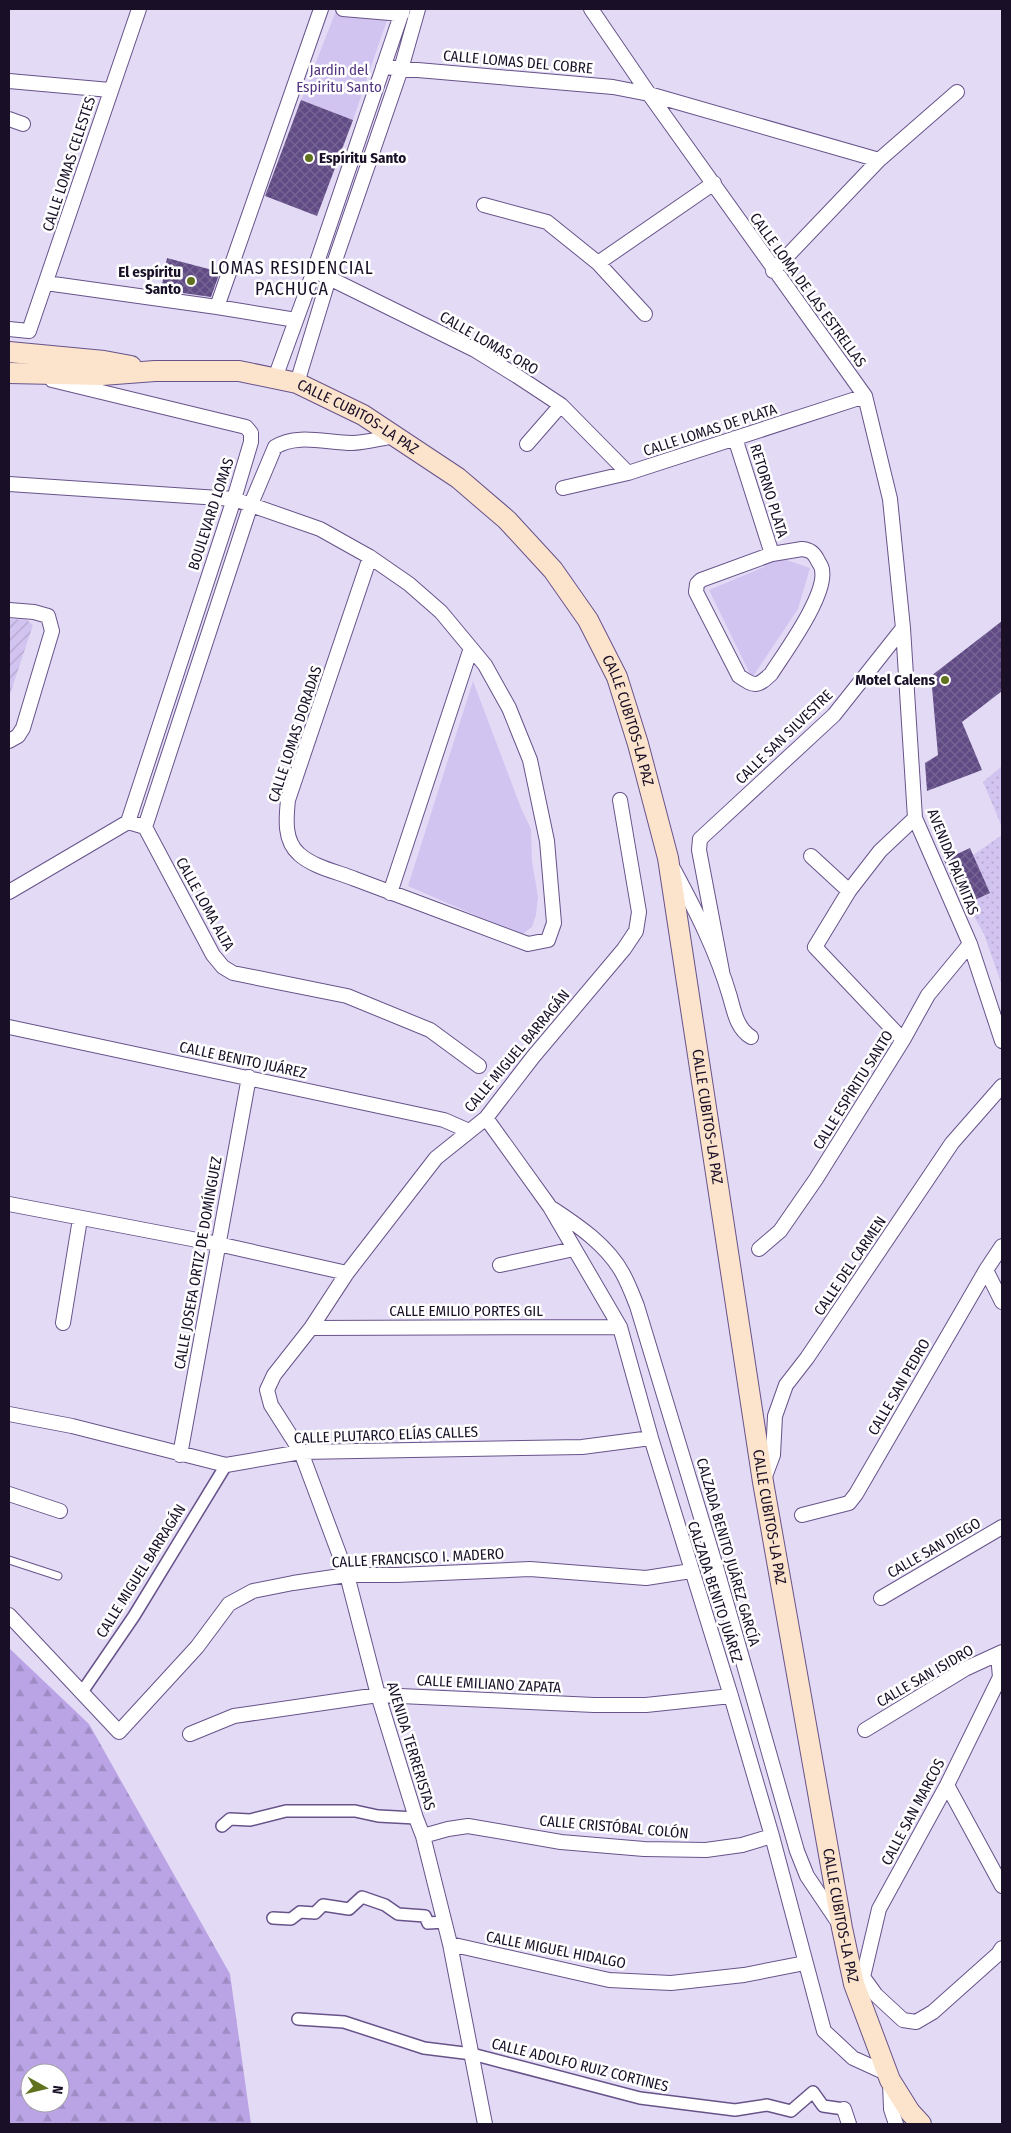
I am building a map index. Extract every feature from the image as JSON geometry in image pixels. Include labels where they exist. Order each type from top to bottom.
[{"type":"main road","name":"CALLE CUBITOS-LA PAZ","points":[[9,352],[104,361],[155,371]]},
{"type":"main road","name":"CALLE CUBITOS-LA PAZ","points":[[9,374],[102,375],[155,371],[239,371],[298,383],[363,415],[458,478],[507,520],[553,570],[588,620],[617,677],[638,744],[668,858],[763,1482],[842,1928],[889,2077],[910,2112],[921,2124]]},
{"type":"street","name":"CALLE LOMAS CELESTES","points":[[9,328],[29,330],[139,9]]},
{"type":"street","points":[[217,307],[321,9]]},
{"type":"street","points":[[275,378],[314,271],[402,11],[343,9]]},
{"type":"street","points":[[298,383],[329,278],[400,69],[418,9]]},
{"type":"street","name":"CALLE LOMA DE LAS ESTRELLAS","points":[[592,9],[773,271],[865,396],[890,499],[903,628]]},
{"type":"street","name":"CALLE LOMAS DEL COBRE","points":[[383,67],[613,87],[649,94],[879,160]]},
{"type":"street","points":[[9,81],[110,90]]},
{"type":"street","points":[[773,271],[879,160],[957,92]]},
{"type":"street","points":[[9,119],[23,124]]},
{"type":"street","points":[[598,263],[714,184]]},
{"type":"street","points":[[484,205],[547,222],[598,263],[645,314]]},
{"type":"street","name":"CALLE LOMAS ORO","points":[[314,271],[476,350],[561,405],[628,473]]},
{"type":"street","points":[[46,283],[296,320]]},
{"type":"street","name":"BOULEVARD LOMAS","points":[[32,375],[246,427],[251,433],[251,442],[234,499],[128,822]]},
{"type":"street","name":"CALLE LOMAS DE PLATA","points":[[563,488],[628,473],[865,396]]},
{"type":"street","points":[[527,444],[561,405]]},
{"type":"street","points":[[9,892],[128,822],[145,827],[251,504],[275,447],[283,442],[294,440],[354,443],[395,436]]},
{"type":"street","name":"RETORNO PLATA","points":[[735,438],[772,554]]},
{"type":"street","points":[[9,484],[234,499],[251,504],[320,529],[370,557],[409,584],[441,612],[471,648],[390,893]]},
{"type":"street","name":"RETORNO PLATA","points":[[802,549],[809,550],[815,555],[822,569],[821,584],[812,608],[772,674],[762,683],[755,685],[739,676],[696,592],[697,584],[701,580],[772,554],[802,549]]},
{"type":"street","name":"CALLE LOMAS DORADAS","points":[[370,557],[288,800],[285,820],[289,840],[299,854],[314,863],[390,893],[528,944],[548,940],[554,923],[547,841],[530,760],[509,708],[485,665],[471,648]]},
{"type":"street","points":[[9,610],[34,612],[48,616],[52,630],[23,728],[18,736],[9,741]]},
{"type":"street","name":"AVENIDA PALMITAS","points":[[903,628],[914,818],[970,944],[1002,1041]]},
{"type":"street","name":"CALLE SAN SILVESTRE","points":[[722,971],[699,850],[700,839],[834,715],[903,628]]},
{"type":"street","name":"CALLE MIGUEL BARRAGÁN","points":[[267,1390],[274,1375],[311,1328],[347,1273],[436,1158],[486,1118],[533,1057],[624,949],[636,931],[639,912],[620,800]]},
{"type":"street","points":[[903,1040],[815,947],[849,891],[880,851],[914,818]]},
{"type":"street","name":"CALLE LOMA ALTA","points":[[145,827],[213,955],[223,967],[233,973],[347,996],[430,1030],[479,1066]]},
{"type":"street","points":[[811,856],[849,891]]},
{"type":"street","points":[[668,858],[698,914],[722,971],[737,1019],[744,1033],[751,1037]]},
{"type":"street","name":"CALLE ESPÍRITU SANTO","points":[[759,1249],[780,1231],[816,1180],[903,1040],[928,995],[970,944]]},
{"type":"street","name":"CALLE BENITO JUÁREZ","points":[[9,1027],[444,1120],[469,1131]]},
{"type":"street","name":"CALLE JOSEFA ORTIZ DE DOMÍNGUEZ","points":[[180,1455],[250,1077]]},
{"type":"street","name":"CALLE DEL CARMEN","points":[[763,1482],[773,1455],[775,1416],[786,1385],[807,1358],[952,1143],[1002,1086]]},
{"type":"street","name":"CALZADA BENITO JUÁREZ","points":[[486,1118],[550,1207],[620,1327],[651,1438],[772,1836],[824,2031],[853,2058],[889,2077]]},
{"type":"street","points":[[9,1204],[218,1244],[347,1273]]},
{"type":"street","name":"CALZADA BENITO JUÁREZ GARCÍA","points":[[550,1207],[579,1226],[606,1250],[623,1273],[637,1306],[714,1560],[798,1852],[807,1876],[842,1928]]},
{"type":"street","points":[[63,1323],[80,1219]]},
{"type":"street","name":"CALLE SAN PEDRO","points":[[802,1515],[849,1503],[856,1494],[986,1270],[1002,1246]]},
{"type":"street","points":[[500,1265],[574,1249]]},
{"type":"street","points":[[986,1270],[1002,1302]]},
{"type":"street","name":"CALLE EMILIO PORTES GIL","points":[[311,1328],[620,1327]]},
{"type":"street","name":"AVENIDA TERRERISTAS","points":[[267,1390],[271,1405],[301,1452],[348,1575],[378,1695],[423,1836],[450,1944],[485,2124]]},
{"type":"street","name":"CALLE PLUTARCO ELÍAS CALLES","points":[[9,1414],[72,1426],[180,1455],[226,1465],[301,1452],[582,1447],[651,1438]]},
{"type":"street","name":"CALLE MIGUEL BARRAGÁN","points":[[82,1692],[134,1616],[226,1465]]},
{"type":"street","points":[[9,1494],[60,1511]]},
{"type":"street","name":"CALLE SAN DIEGO","points":[[881,1598],[1002,1527]]},
{"type":"street","name":"CALLE FRANCISCO I. MADERO","points":[[82,1692],[119,1732],[197,1647],[229,1604],[253,1592],[293,1583],[348,1575],[530,1569],[646,1578],[691,1570]]},
{"type":"street","points":[[9,1615],[82,1692]]},
{"type":"street","name":"CALLE SAN ISIDRO","points":[[865,1730],[965,1669],[1000,1653]]},
{"type":"street","name":"CALLE SAN MARCOS","points":[[858,1980],[879,1910],[947,1785],[1000,1678],[1000,1653]]},
{"type":"street","name":"CALLE EMILIANO ZAPATA","points":[[190,1734],[234,1716],[378,1695],[594,1706],[646,1705],[731,1696]]},
{"type":"street","points":[[947,1785],[1002,1886]]},
{"type":"street","points":[[222,1826],[230,1819],[250,1820],[286,1811],[356,1811],[378,1816],[416,1818]]},
{"type":"street","name":"CALLE CRISTÓBAL COLÓN","points":[[423,1836],[468,1826],[561,1842],[644,1849],[706,1850],[742,1845],[772,1836]]},
{"type":"street","points":[[273,1918],[291,1919],[300,1912],[315,1914],[322,1905],[349,1909],[362,1897],[385,1905],[398,1914],[425,1916],[428,1923],[444,1922]]},
{"type":"street","name":"CALLE MIGUEL HIDALGO","points":[[450,1944],[609,1980],[671,1984],[744,1975],[805,1963]]},
{"type":"street","points":[[858,1980],[903,2020],[916,2022],[933,2012],[998,1954],[1002,1948]]},
{"type":"street","name":"CALLE ADOLFO RUIZ CORTINES","points":[[298,2018],[344,2022],[424,2048],[472,2054],[640,2098],[735,2110],[767,2106],[791,2111],[813,2092],[823,2106],[844,2109]]},
{"type":"street","points":[[889,2077],[892,2109],[896,2124]]},
{"type":"street","points":[[844,2109],[849,2124]]},
{"type":"lane","points":[[9,1560],[58,1576]]},
{"type":"green space","name":"Jardin del Espiritu Santo","points":[[336,11],[388,17],[353,120],[301,100]]},
{"type":"green space","points":[[775,556],[810,568],[798,609],[752,678],[709,590],[764,567]]},
{"type":"green space","points":[[9,619],[27,620],[33,625],[9,697]]},
{"type":"green space","points":[[473,681],[521,808],[531,829],[532,861],[538,897],[536,915],[532,927],[521,935],[408,886]]},
{"type":"green space","points":[[1002,766],[1002,827],[983,782]]},
{"type":"green space","points":[[1002,835],[1001,983],[984,934],[967,904],[990,893],[973,855]]},
{"type":"green space","points":[[9,1648],[89,1724],[230,1974],[251,2124],[9,2124]]},
{"type":"building","name":"Espíritu Santo","points":[[301,100],[353,120],[317,216],[265,196]]},
{"type":"building","name":"El espíritu Santo","points":[[167,258],[220,272],[211,297],[161,290]]},
{"type":"building","points":[[1002,621],[1002,691],[962,722],[982,770],[927,791],[925,763],[938,755],[931,676]]},
{"type":"building","points":[[970,848],[990,893],[964,905],[944,860]]},
{"type":"place","name":"Espíritu Santo","points":[[309,158]]},
{"type":"place","name":"El espíritu Santo","points":[[191,281]]},
{"type":"place","name":"Motel Calens","points":[[945,680]]},
{"type":"district","name":"LOMAS RESIDENCIAL PACHUCA","points":[[292,278]]}]
